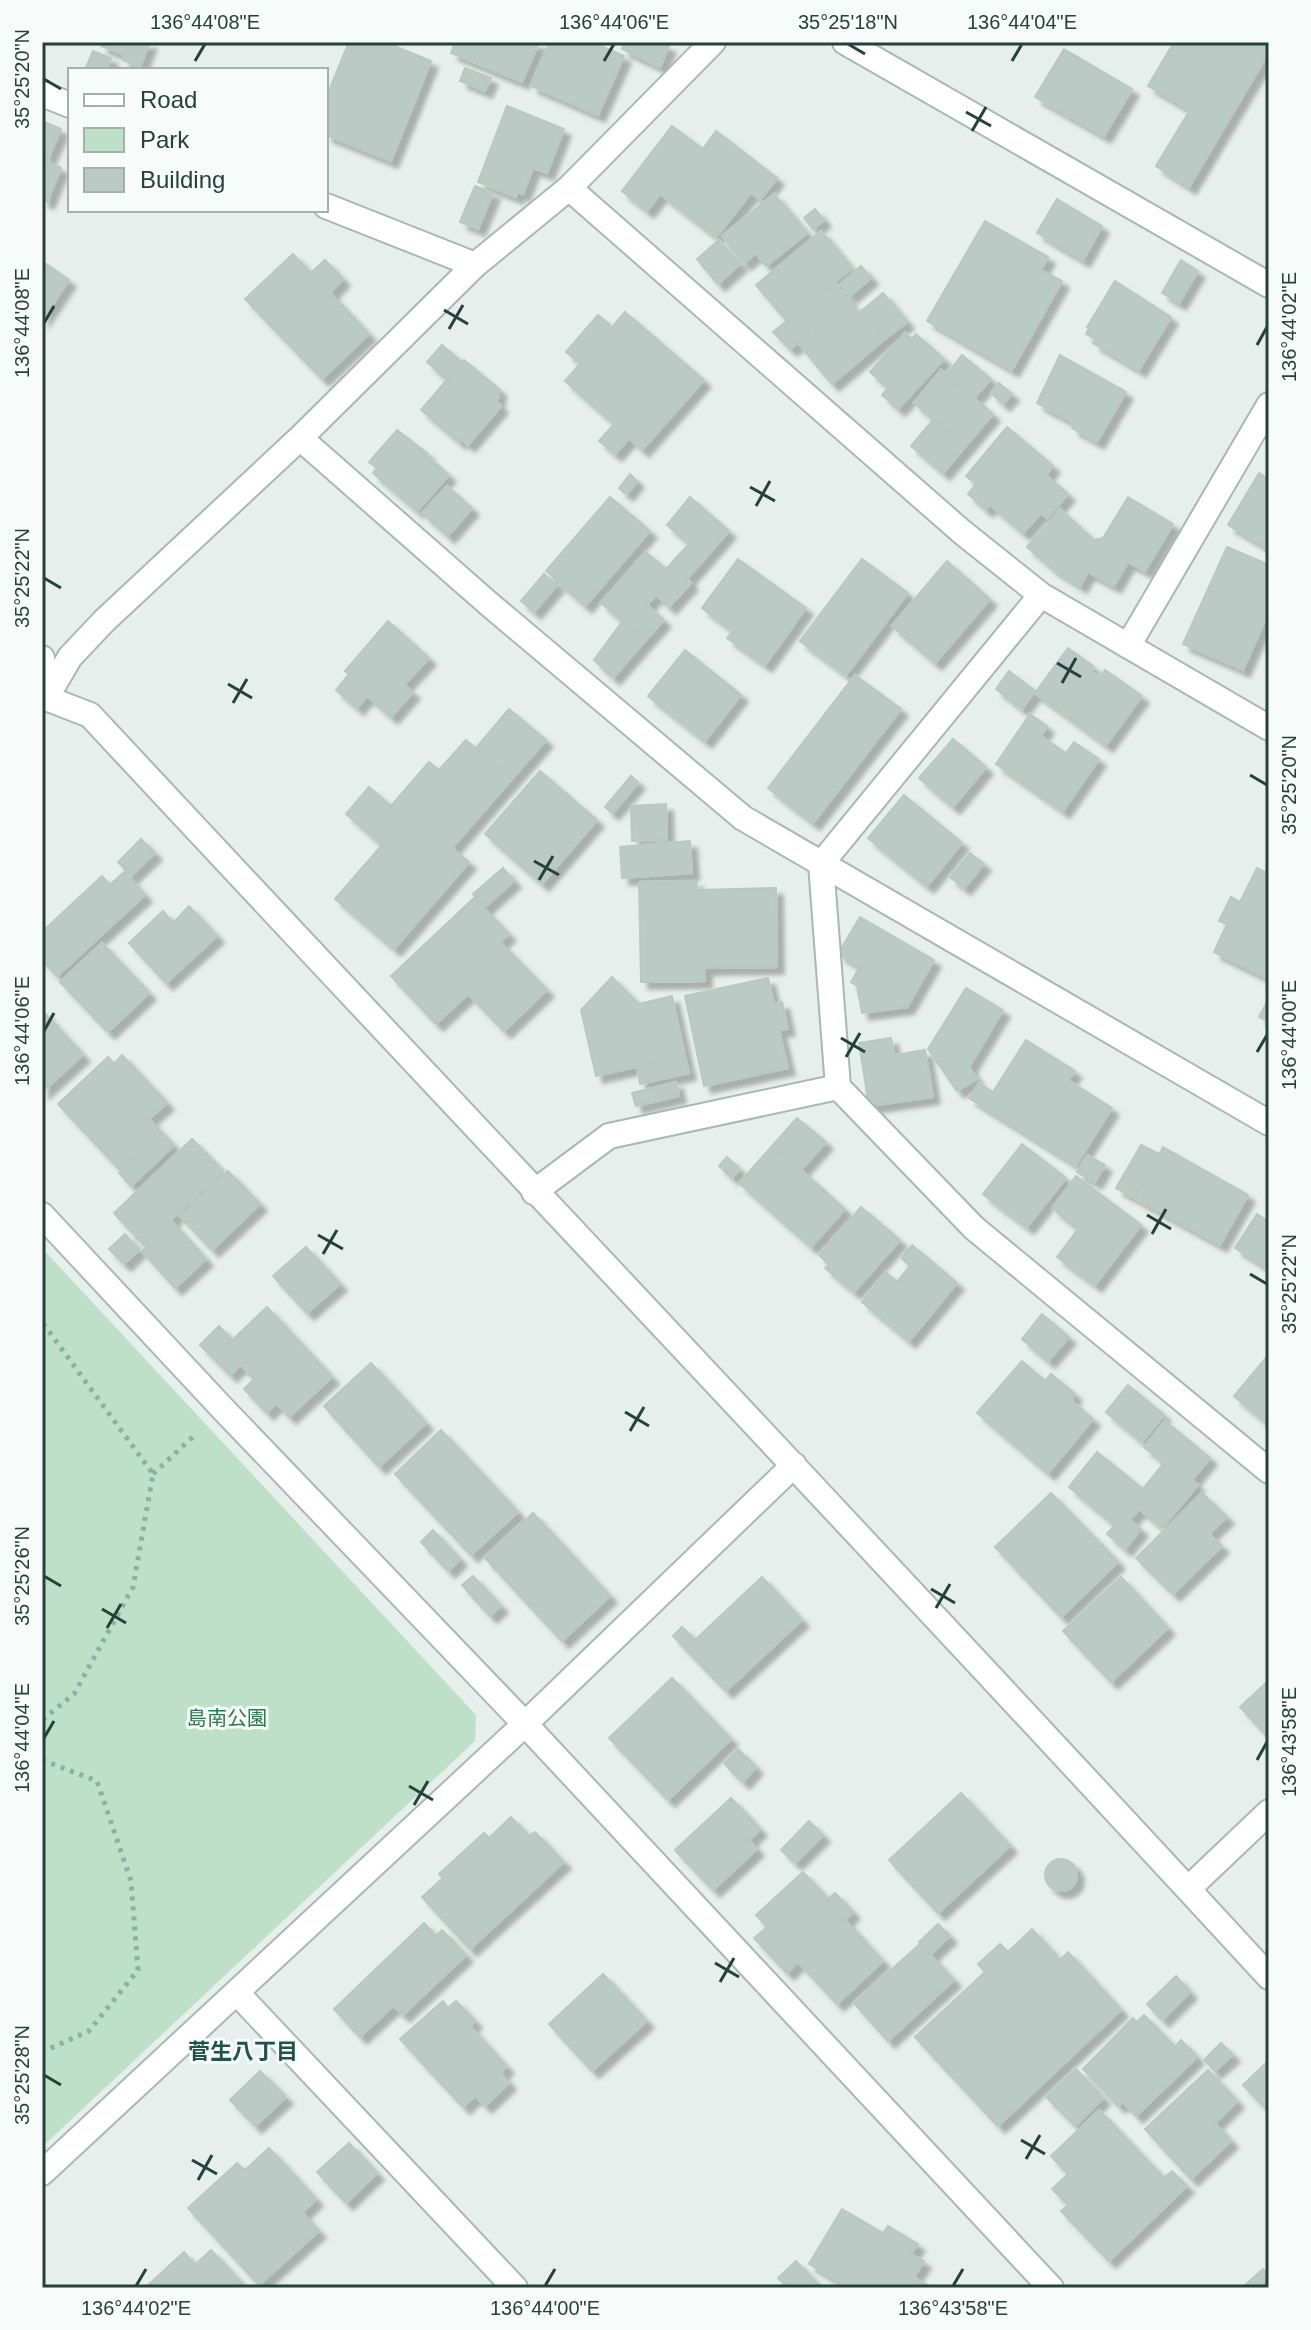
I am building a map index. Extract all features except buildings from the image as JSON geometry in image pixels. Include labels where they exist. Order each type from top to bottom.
[{"type":"street","points":[[44,698],[70,657],[104,621],[300,438],[475,265],[569,188],[713,42]]},
{"type":"street","points":[[845,42],[1269,285]]},
{"type":"street","points":[[42,94],[68,104]]},
{"type":"street","points":[[569,188],[962,532],[1041,595],[1269,728]]},
{"type":"street","points":[[328,207],[475,265]]},
{"type":"street","points":[[1128,646],[1269,405]]},
{"type":"street","points":[[300,438],[489,604],[743,818],[1269,1123]]},
{"type":"street","points":[[1041,595],[821,864],[838,1087],[974,1228],[1269,1471]]},
{"type":"street","points":[[42,658],[44,698]]},
{"type":"street","points":[[44,698],[90,715],[534,1192],[794,1465],[1269,1977]]},
{"type":"street","points":[[534,1192],[609,1136],[838,1087]]},
{"type":"street","points":[[42,1215],[525,1724],[1051,2288]]},
{"type":"street","points":[[42,2173],[525,1724],[794,1465]]},
{"type":"street","points":[[1188,1889],[1269,1812]]},
{"type":"street","points":[[237,1993],[515,2288]]},
{"type":"path","points":[[42,1325],[153,1474]]},
{"type":"path","points":[[42,1720],[74,1694],[133,1587],[153,1474],[223,1409]]},
{"type":"path","points":[[42,1760],[97,1781],[131,1881],[138,1970],[89,2031],[42,2052]]},
{"type":"green space","name":"島南公園","points":[[42,1248],[476,1715],[475,1741],[42,2147]]},
{"type":"district","name":"菅生八丁目","points":[[243,2051]]}]
